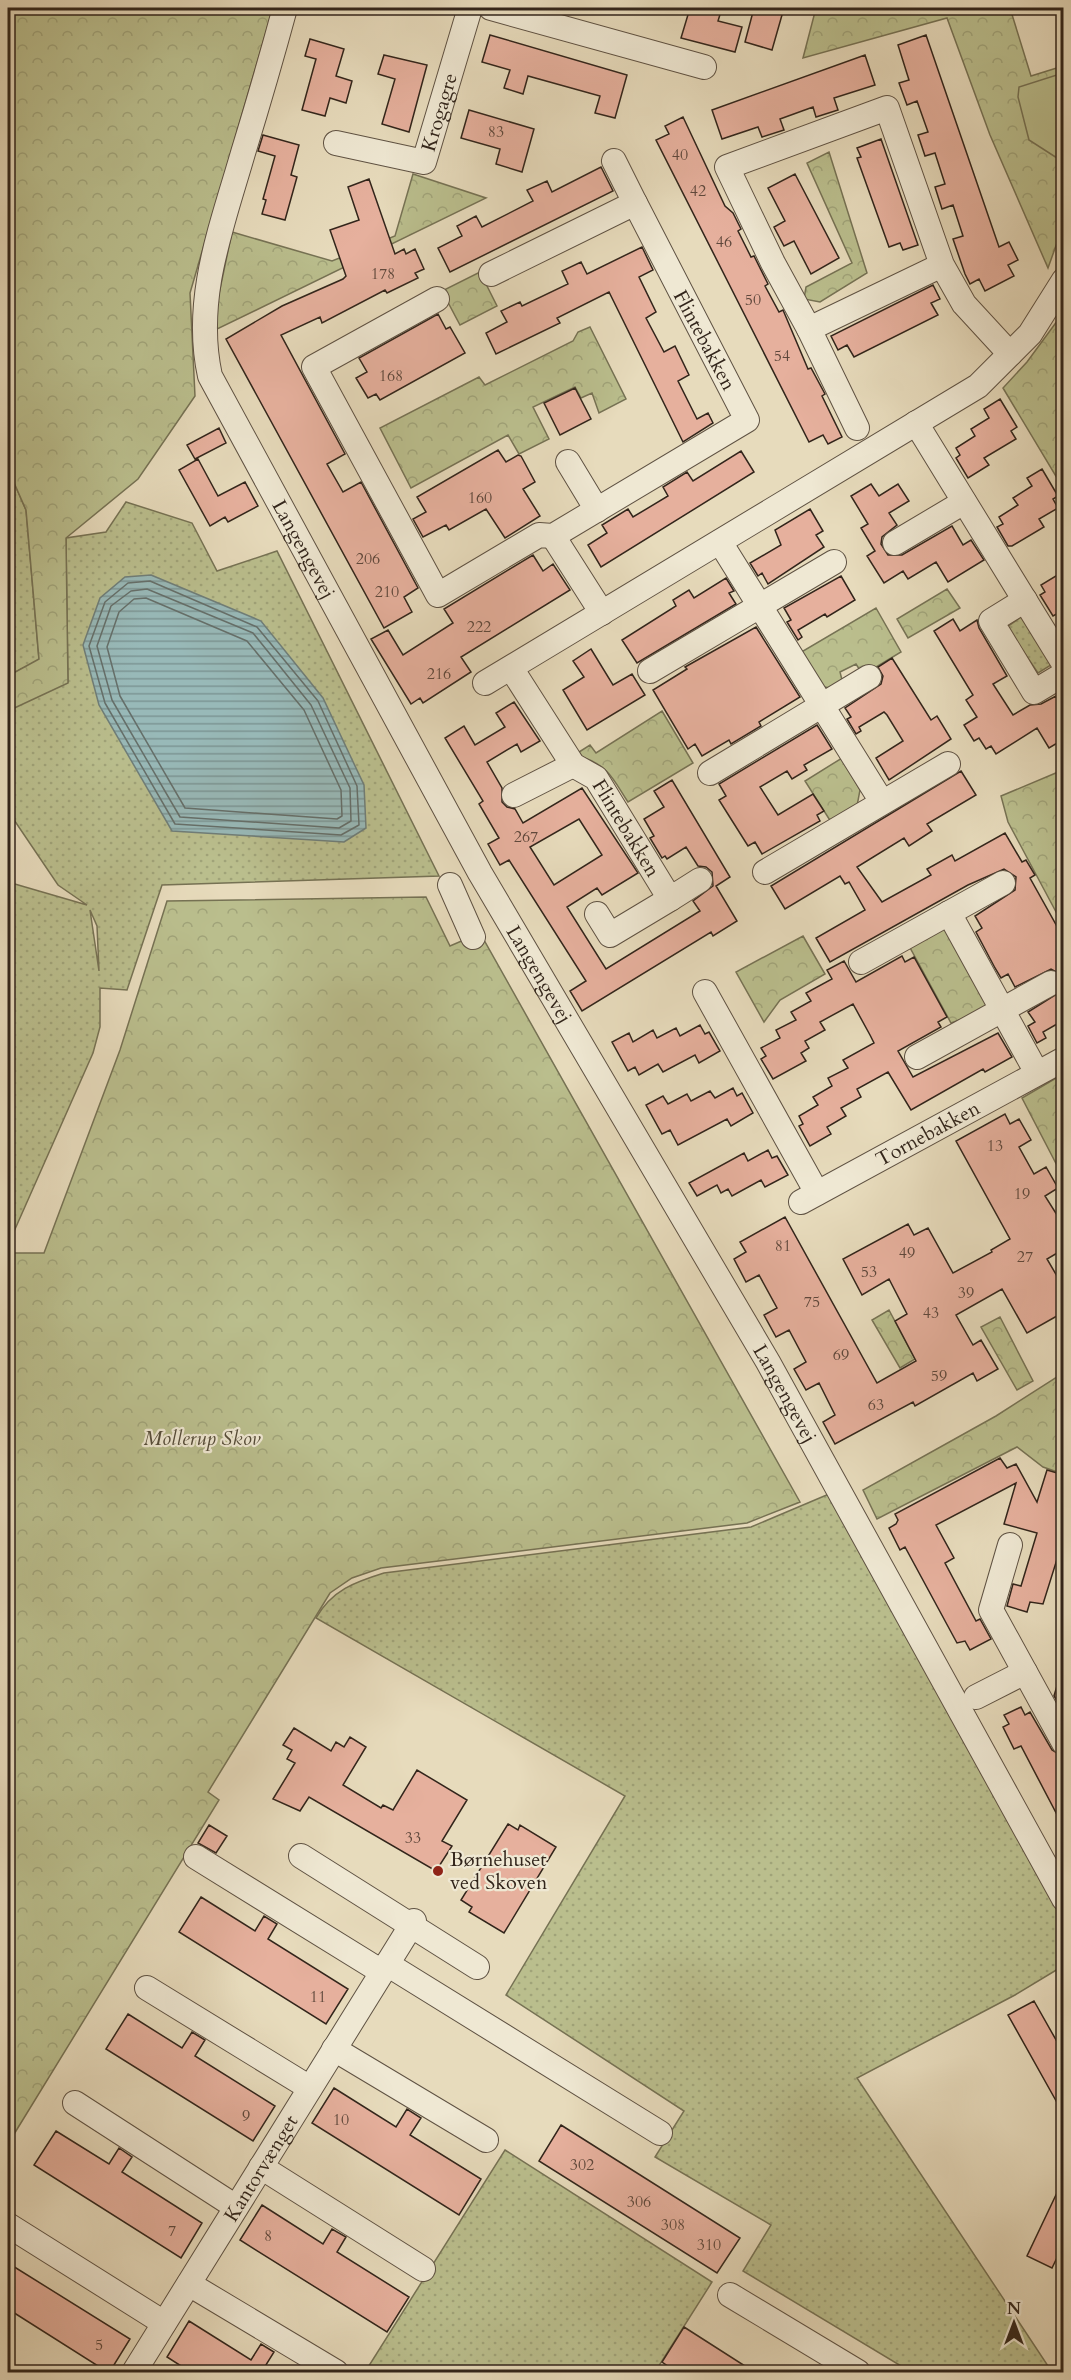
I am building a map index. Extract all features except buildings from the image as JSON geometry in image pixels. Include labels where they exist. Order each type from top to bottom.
[{"type":"street","name":"Langengevej","points":[[285,8],[216,243],[206,294],[203,333],[210,376],[480,873],[784,1390],[1064,1899]]},
{"type":"street","name":"Krogagre","points":[[336,143],[424,162],[470,8]]},
{"type":"street","points":[[491,8],[705,67]]},
{"type":"street","points":[[857,428],[809,329],[772,263],[727,167],[887,108],[942,265],[964,304],[1010,354]]},
{"type":"street","points":[[490,274],[635,203],[614,161]]},
{"type":"street","name":"Flintebakken","points":[[437,299],[314,367],[438,595],[539,535],[553,536],[747,420],[635,203]]},
{"type":"street","points":[[809,329],[942,265]]},
{"type":"street","points":[[485,682],[978,386],[1030,334],[1064,280]]},
{"type":"street","points":[[916,423],[1064,664]]},
{"type":"street","points":[[568,462],[597,510]]},
{"type":"street","points":[[896,543],[964,502]]},
{"type":"street","points":[[553,536],[602,613]]},
{"type":"street","points":[[720,542],[758,607],[882,802]]},
{"type":"street","points":[[650,671],[834,562]]},
{"type":"street","points":[[1025,600],[991,621],[1034,692],[1064,674]]},
{"type":"street","name":"Flintebakken","points":[[511,668],[573,765],[596,778],[670,899]]},
{"type":"street","points":[[710,773],[869,677]]},
{"type":"street","points":[[765,872],[948,764]]},
{"type":"street","name":"Flintebakken","points":[[513,795],[573,765]]},
{"type":"street","name":"Flintebakken","points":[[597,914],[610,935],[700,880]]},
{"type":"street","points":[[861,962],[1003,884]]},
{"type":"street","points":[[450,885],[473,937]]},
{"type":"street","points":[[949,913],[1037,1073]]},
{"type":"street","points":[[917,1057],[1051,982]]},
{"type":"street","name":"Tornebakken","points":[[705,992],[809,1198],[1064,1059]]},
{"type":"street","points":[[1010,1545],[991,1610],[1064,1743]]},
{"type":"street","points":[[976,1697],[1025,1672]]},
{"type":"street","points":[[301,1856],[412,1923],[477,1967]]},
{"type":"street","points":[[196,1857],[660,2133]]},
{"type":"street","name":"Kantorvænget","points":[[134,2373],[412,1923]]},
{"type":"street","points":[[147,1988],[310,2088]]},
{"type":"street","points":[[334,2049],[486,2140]]},
{"type":"street","points":[[75,2103],[236,2207]]},
{"type":"street","points":[[261,2167],[423,2269]]},
{"type":"street","points":[[8,2225],[164,2323]]},
{"type":"street","points":[[189,2284],[336,2373]]},
{"type":"street","points":[[729,2295],[858,2373]]},
{"type":"green space","points":[[8,8],[273,8],[190,293],[195,396],[138,479],[66,538],[68,683],[8,711],[8,676],[39,659],[26,510],[8,469]]},
{"type":"green space","points":[[816,8],[860,11],[886,8],[1010,8],[1031,76],[1063,66],[1063,226],[1048,268],[990,135],[947,18],[803,58]]},
{"type":"green space","points":[[1063,73],[1063,153],[1057,158],[1029,140],[1018,97],[1019,87]]},
{"type":"green space","points":[[829,152],[867,273],[820,302],[804,299],[806,287],[852,263],[807,163]]},
{"type":"green space","points":[[413,174],[486,198],[211,332],[232,232],[332,261],[395,236]]},
{"type":"green space","points":[[480,272],[497,306],[460,325],[442,291]]},
{"type":"green space","points":[[1063,313],[1064,488],[1003,388],[1027,362]]},
{"type":"green space","points":[[590,327],[626,399],[599,413],[592,393],[581,398],[575,387],[533,407],[549,439],[519,454],[508,435],[411,488],[380,428],[479,377],[485,385],[573,341],[578,332]]},
{"type":"green space","points":[[8,469],[26,510],[39,660],[8,676]]},
{"type":"green space","points":[[126,502],[192,523],[217,571],[277,551],[439,876],[162,885],[127,990],[100,988],[100,1027],[93,1053],[8,1245],[8,882],[87,905],[58,885],[8,811],[8,712],[11,708],[68,682],[66,538],[106,532]],"holes":[[[90,910],[97,926],[99,971]]]},
{"type":"green space","points":[[947,589],[960,608],[908,638],[897,619]]},
{"type":"green space","points":[[876,608],[901,652],[863,675],[856,664],[840,672],[842,680],[831,688],[817,686],[798,654]]},
{"type":"green space","points":[[1024,615],[1051,665],[1038,673],[1007,627]]},
{"type":"green space","points":[[662,711],[693,763],[628,802],[610,774],[582,757],[579,752],[590,745],[596,753]]},
{"type":"green space","points":[[842,758],[860,790],[857,806],[831,822],[805,781]]},
{"type":"green space","points":[[1063,770],[1063,925],[1008,822],[1001,796]]},
{"type":"green space","name":"Mollerup Skov","points":[[426,897],[450,946],[480,933],[800,1502],[747,1523],[381,1568],[352,1578],[330,1593],[208,1792],[219,1800],[8,2144],[8,1253],[44,1253],[120,1050],[167,901]]},
{"type":"green space","points":[[935,927],[950,930],[989,998],[985,1012],[964,1025],[959,1020],[951,1023],[908,944]]},
{"type":"green space","points":[[803,936],[825,974],[780,1000],[764,1022],[736,972]]},
{"type":"green space","points":[[1063,1074],[1063,1177],[1022,1098]]},
{"type":"green space","points":[[889,1310],[915,1359],[900,1368],[872,1320]]},
{"type":"green space","points":[[1000,1317],[1033,1381],[1017,1390],[981,1327]]},
{"type":"green space","points":[[1063,1373],[1063,1474],[1043,1467],[1017,1447],[877,1519],[863,1490],[996,1416]]},
{"type":"green space","points":[[829,1494],[1063,1919],[1063,1966],[1015,1995],[857,2078],[1052,2372],[911,2372],[743,2271],[771,2225],[655,2157],[684,2111],[506,1995],[625,1796],[316,1618],[329,1600],[345,1588],[384,1573],[751,1527]]},
{"type":"green space","points":[[505,2150],[712,2282],[655,2372],[365,2372]]},
{"type":"water","points":[[151,575],[261,621],[323,698],[364,785],[366,828],[344,842],[172,831],[99,705],[83,645],[100,598],[125,577]]},
{"type":"place","name":"Børnehuset ved Skoven","points":[[438,1871]]}]
